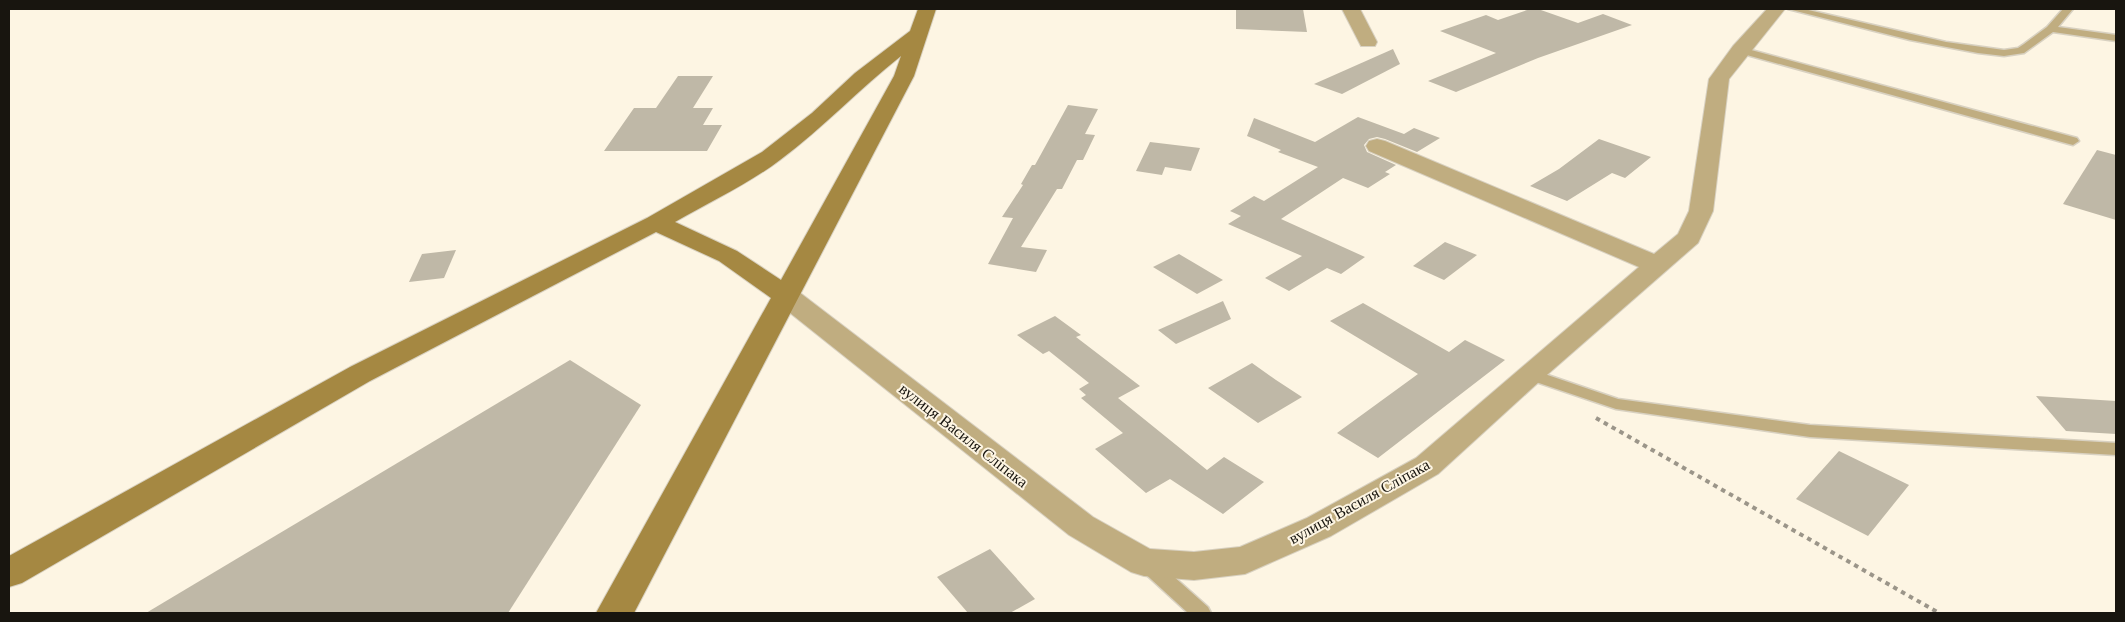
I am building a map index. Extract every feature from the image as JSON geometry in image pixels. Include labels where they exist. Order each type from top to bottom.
[{"type":"street","points":[[1351,9],[1368,42]]},
{"type":"street","name":"вулиця Василя Сліпака","points":[[785,295],[1081,526],[1144,562],[1194,566],[1245,560],[1318,527],[1427,466],[1530,374],[1689,238],[1701,211],[1719,79],[1740,50],[1776,9]]},
{"type":"street","points":[[9,572],[360,374],[656,223],[770,156],[820,118],[923,21]]},
{"type":"street","points":[[615,613],[904,76],[923,21]]},
{"type":"street","points":[[1376,146],[1656,265]]},
{"type":"street","points":[[656,223],[728,256],[785,295]]},
{"type":"lane","points":[[1793,9],[1963,48],[1998,53],[2019,52],[2051,29],[2068,9]]},
{"type":"lane","points":[[2051,29],[2116,38]]},
{"type":"lane","points":[[1740,50],[2073,141]]},
{"type":"lane","points":[[1530,374],[1616,404],[1810,430],[2116,449]]},
{"type":"lane","points":[[1144,562],[1201,613]]},
{"type":"path","points":[[1590,415],[1939,613]]},
{"type":"building","points":[[1236,9],[1303,9],[1307,32],[1236,29]]},
{"type":"building","points":[[1530,9],[1538,9],[1578,23],[1603,14],[1632,25],[1538,58],[1456,92],[1428,81],[1496,53],[1440,31],[1486,15],[1498,20]]},
{"type":"building","points":[[1393,49],[1400,64],[1342,94],[1314,84]]},
{"type":"building","points":[[678,76],[713,76],[693,108],[713,108],[703,125],[722,125],[707,151],[604,151],[634,108],[656,108]]},
{"type":"building","points":[[1068,105],[1098,109],[1085,134],[1095,135],[1083,160],[1077,160],[1062,189],[1057,189],[1021,247],[1047,250],[1036,272],[988,264],[1013,218],[1002,217],[1023,185],[1021,184],[1032,165],[1035,165]]},
{"type":"building","points":[[1358,117],[1404,134],[1414,128],[1440,138],[1417,152],[1385,139],[1377,137],[1369,139],[1364,145],[1367,152],[1396,165],[1385,172],[1390,174],[1368,188],[1343,178],[1281,219],[1365,257],[1341,274],[1327,268],[1289,291],[1265,278],[1302,256],[1228,224],[1241,216],[1230,211],[1254,196],[1264,201],[1318,167],[1278,152],[1281,150],[1247,136],[1254,118],[1315,142]]},
{"type":"building","points":[[1599,139],[1651,157],[1625,178],[1612,173],[1567,201],[1530,186],[1559,169]]},
{"type":"building","points":[[1150,142],[1200,148],[1191,171],[1165,167],[1162,175],[1136,171]]},
{"type":"building","points":[[2097,150],[2116,155],[2116,220],[2063,204]]},
{"type":"building","points":[[1445,242],[1477,255],[1444,280],[1413,266]]},
{"type":"building","points":[[456,250],[444,278],[409,282],[422,254]]},
{"type":"building","points":[[1179,254],[1223,280],[1197,294],[1153,267]]},
{"type":"building","points":[[1223,301],[1231,319],[1176,344],[1158,330]]},
{"type":"building","points":[[1363,303],[1449,352],[1465,340],[1505,360],[1378,458],[1337,433],[1418,374],[1330,321]]},
{"type":"building","points":[[1055,316],[1081,335],[1076,337],[1140,386],[1118,398],[1207,470],[1224,457],[1264,482],[1223,514],[1170,479],[1146,493],[1095,449],[1123,433],[1081,398],[1086,395],[1079,389],[1089,383],[1049,351],[1043,354],[1017,335]]},
{"type":"building","points":[[570,360],[641,405],[508,613],[146,613]]},
{"type":"building","points":[[1252,363],[1302,397],[1258,423],[1208,388]]},
{"type":"building","points":[[2036,396],[2116,401],[2116,434],[2066,431]]},
{"type":"building","points":[[1839,451],[1909,485],[1868,536],[1796,499]]},
{"type":"building","points":[[990,549],[1035,599],[1010,613],[968,613],[937,577]]}]
